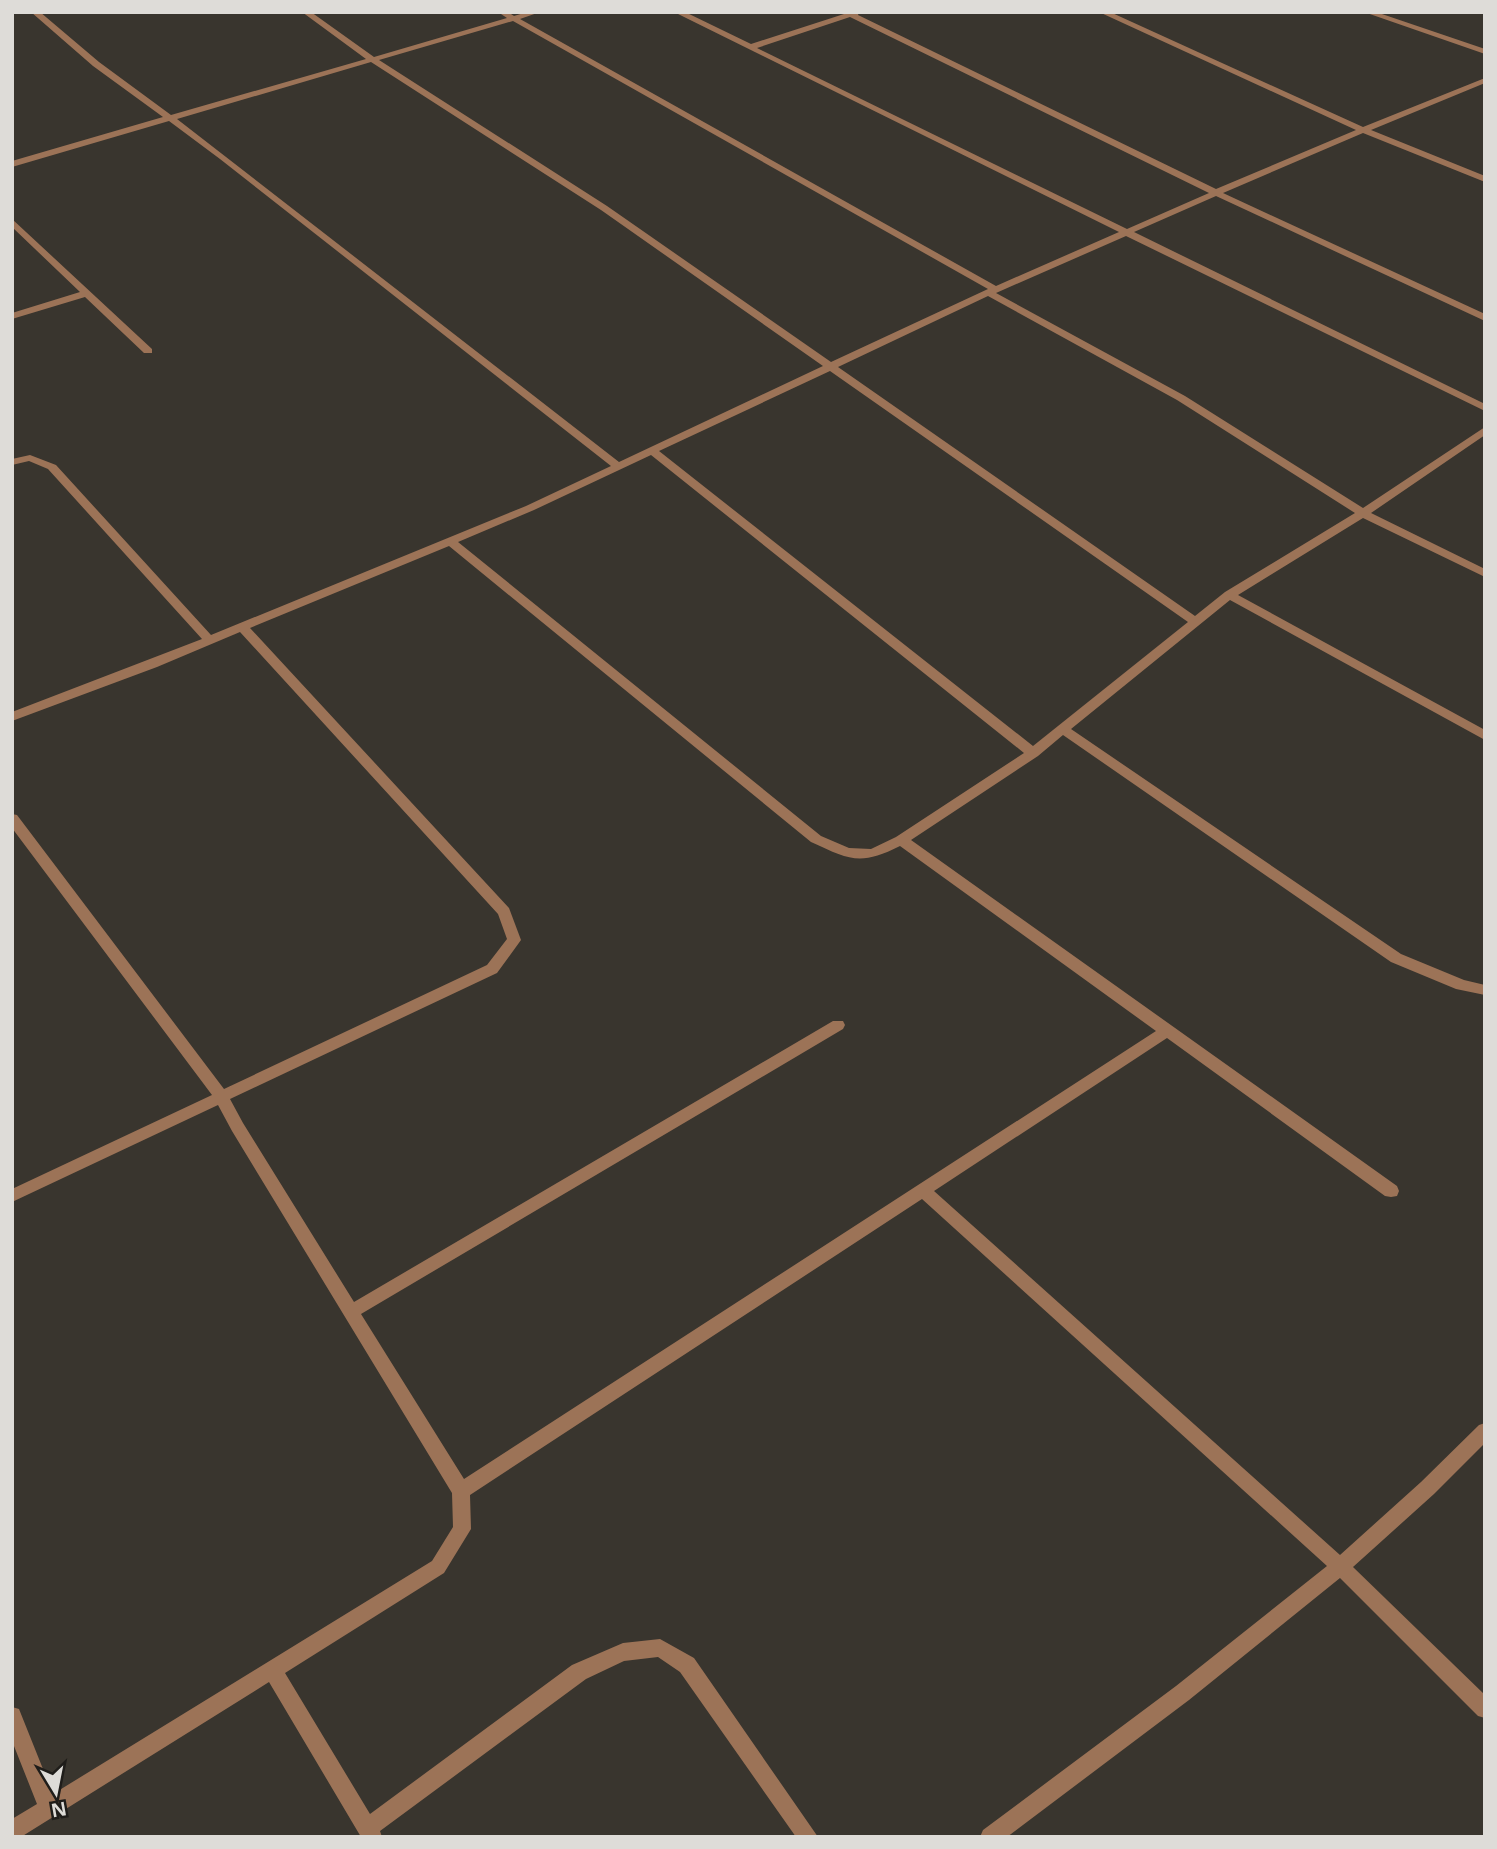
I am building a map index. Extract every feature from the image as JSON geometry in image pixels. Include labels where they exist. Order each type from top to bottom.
[{"type":"street","points":[[35,12],[96,64],[172,119],[618,466]]},
{"type":"street","points":[[306,12],[373,60],[604,208],[828,368],[1195,622]]},
{"type":"street","points":[[502,12],[1181,398],[1363,513],[1485,574]]},
{"type":"street","points":[[12,164],[537,12]]},
{"type":"street","points":[[678,12],[1485,408]]},
{"type":"street","points":[[1104,12],[1363,130],[1485,179]]},
{"type":"street","points":[[1368,12],[1485,52]]},
{"type":"street","points":[[751,47],[851,13],[1216,193],[1485,317]]},
{"type":"street","points":[[12,717],[242,627],[450,541],[652,451],[992,291],[1485,80]]},
{"type":"street","points":[[12,222],[148,351]]},
{"type":"street","points":[[12,316],[87,293]]},
{"type":"street","points":[[450,541],[816,839],[847,853],[873,854],[901,840],[1033,753],[1229,595],[1363,513],[1485,430]]},
{"type":"street","points":[[652,451],[1033,753]]},
{"type":"street","points":[[12,462],[30,458],[52,467],[209,640]]},
{"type":"street","points":[[1229,595],[1485,736]]},
{"type":"street","points":[[12,1196],[492,969],[514,940],[504,912],[242,627]]},
{"type":"street","points":[[1064,730],[1396,958],[1461,985],[1485,990]]},
{"type":"street","points":[[12,818],[222,1096],[237,1127],[461,1491],[462,1530],[438,1567],[12,1831]]},
{"type":"street","points":[[901,840],[1391,1191]]},
{"type":"street","points":[[351,1312],[838,1025]]},
{"type":"street","points":[[461,1491],[1167,1031]]},
{"type":"street","points":[[923,1191],[1342,1568],[1485,1709]]},
{"type":"street","points":[[990,1837],[1268,1629],[1342,1568],[1485,1431]]},
{"type":"street","points":[[272,1669],[370,1832],[579,1672],[623,1652],[660,1648],[687,1665],[808,1837]]},
{"type":"street","points":[[12,1716],[48,1807]]}]
